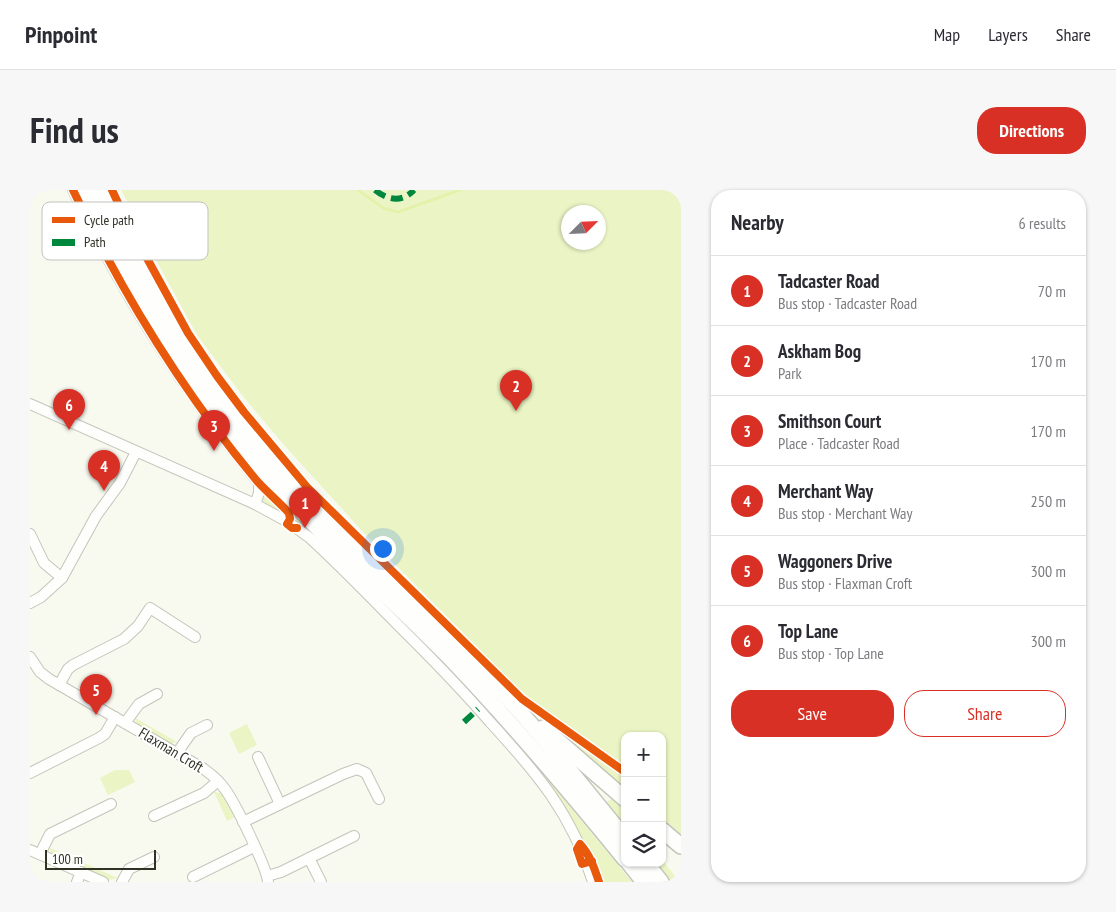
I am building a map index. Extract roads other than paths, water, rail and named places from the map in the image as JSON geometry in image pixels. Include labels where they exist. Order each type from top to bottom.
[{"type":"highway","points":[[85,190],[91,202]]},
{"type":"highway","points":[[100,190],[106,202]]},
{"type":"highway","points":[[121,260],[175,352],[230,427],[263,468],[296,504],[451,660],[519,733],[621,854]]},
{"type":"highway","points":[[136,260],[162,307],[213,384],[306,496],[511,702],[621,796]]},
{"type":"highway","points":[[511,702],[621,833]]},
{"type":"highway","points":[[666,833],[681,846]]},
{"type":"highway","points":[[631,867],[644,882]]},
{"type":"highway","points":[[649,867],[661,882]]},
{"type":"street","points":[[73,190],[79,202]]},
{"type":"street","points":[[108,260],[154,340],[204,414],[259,483],[259,493],[255,504]]},
{"type":"street","points":[[30,404],[136,452],[202,479],[255,504],[297,528],[324,552],[441,668],[513,747],[560,806],[580,844],[594,882]]},
{"type":"street","points":[[30,603],[41,597],[62,578],[96,516],[120,482],[136,452]]},
{"type":"street","points":[[30,534],[44,563],[62,578]]},
{"type":"street","points":[[59,685],[68,669],[73,665],[124,639],[132,632],[153,604],[194,637]]},
{"type":"street","name":"Flaxman Croft","points":[[30,657],[40,672],[59,685],[204,769],[218,780],[228,793],[267,879]]},
{"type":"street","points":[[125,723],[139,704],[157,694]]},
{"type":"street","points":[[30,773],[99,738],[105,734],[115,717]]},
{"type":"street","points":[[177,753],[192,733],[207,725]]},
{"type":"street","points":[[258,757],[280,804]]},
{"type":"street","points":[[242,822],[351,770],[357,769],[366,773],[379,799]]},
{"type":"street","points":[[154,816],[204,793],[218,780]]},
{"type":"street","points":[[104,882],[79,877],[35,852],[50,834],[111,804]]},
{"type":"street","points":[[267,879],[354,836]]},
{"type":"street","points":[[193,877],[254,847]]},
{"type":"street","points":[[122,882],[129,870],[154,857]]},
{"type":"street","points":[[310,858],[321,882]]},
{"type":"waterway","points":[[358,190],[383,208],[398,212],[460,190]]},
{"type":"place","name":"Askham Bog","points":[[516,411]]},
{"type":"place","name":"Top Lane","points":[[69,430]]},
{"type":"place","name":"Smithson Court","points":[[214,451]]},
{"type":"place","name":"Merchant Way","points":[[104,491]]},
{"type":"place","name":"Tadcaster Road","points":[[305,528]]},
{"type":"place","name":"Waggoners Drive","points":[[96,715]]}]
